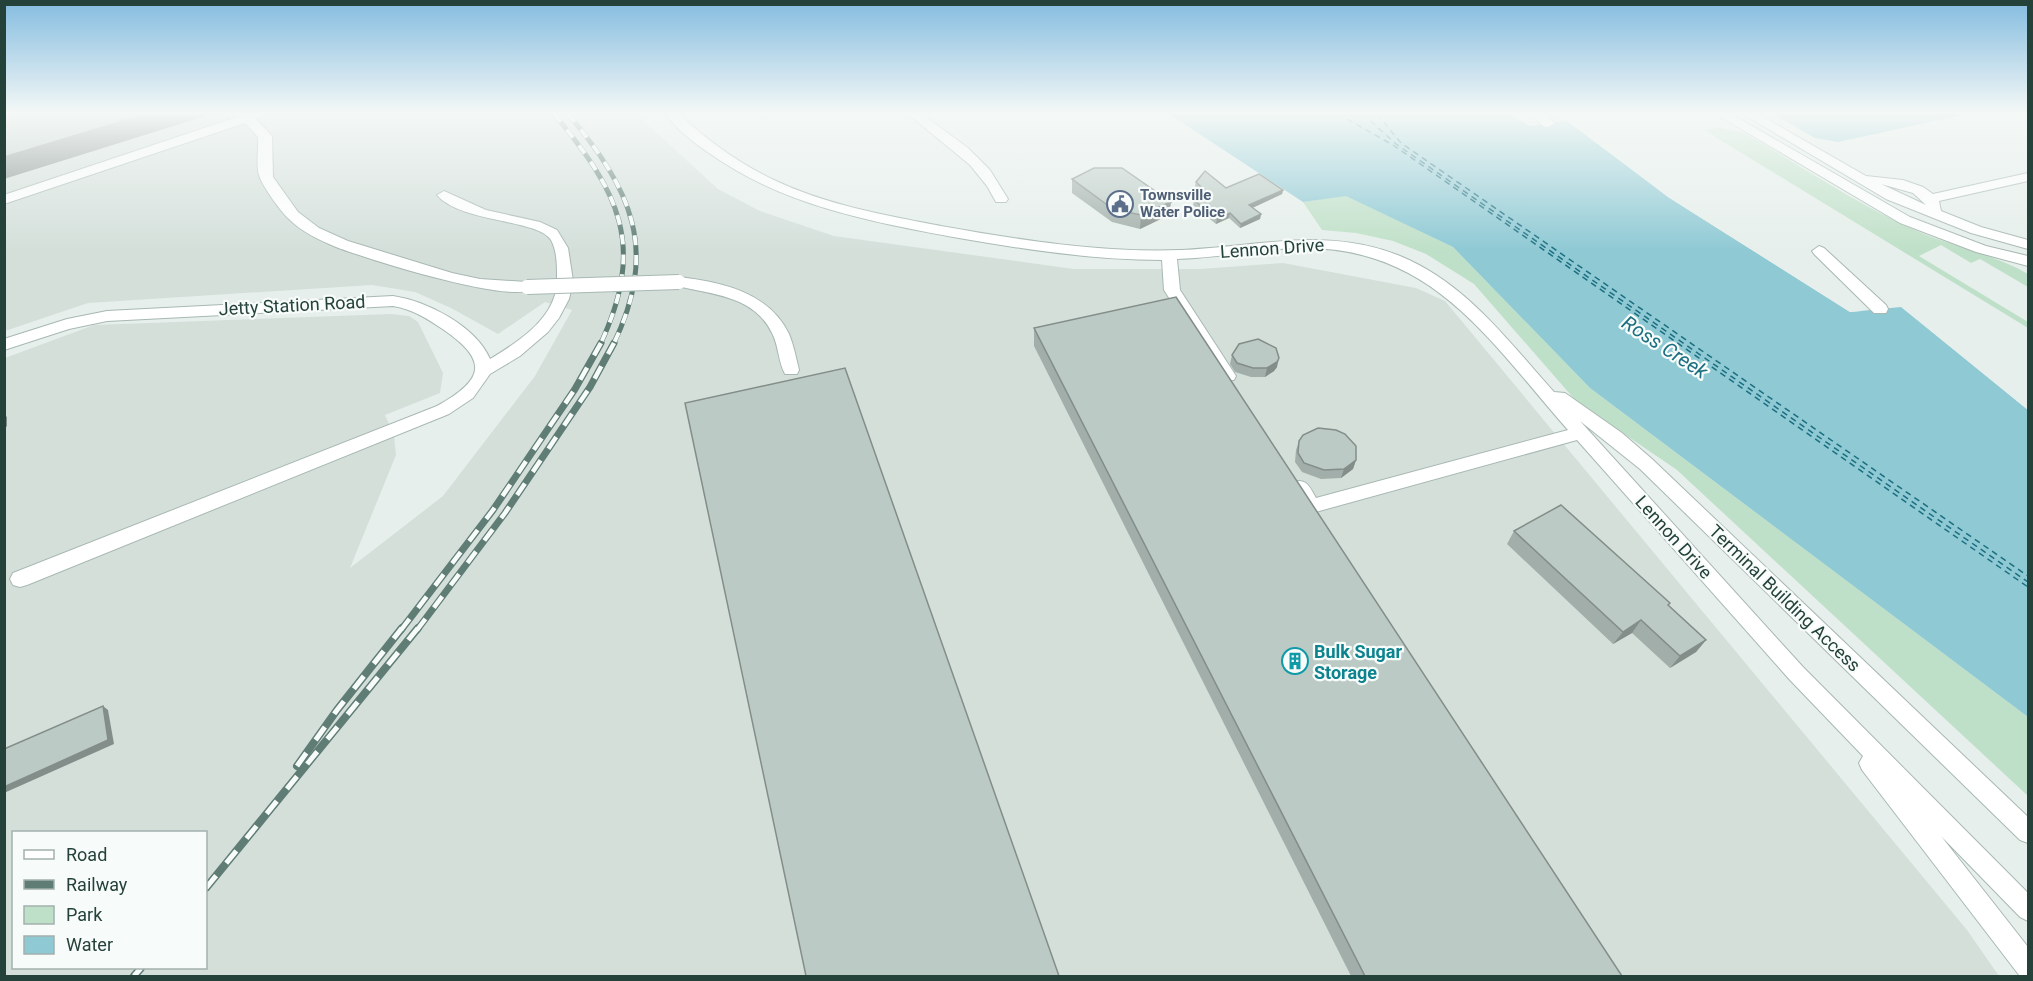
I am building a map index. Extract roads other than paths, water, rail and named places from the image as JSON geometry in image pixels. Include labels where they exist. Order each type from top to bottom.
[{"type":"street","points":[[4,200],[121,160]]},
{"type":"street","points":[[266,160],[266,177],[293,215],[314,231],[343,244],[449,277],[480,284],[527,287],[679,282],[720,288],[744,297],[757,306],[777,327],[791,370]]},
{"type":"street","name":"Lennon Drive","points":[[724,160],[771,186],[825,206],[886,220],[1053,249],[1124,255],[1169,255],[1306,243],[1345,246],[1383,255],[1417,269],[1459,297],[1796,673],[1936,844],[2028,966]]},
{"type":"street","points":[[971,160],[996,187],[1001,199]]},
{"type":"street","points":[[1801,160],[1905,220],[1981,249],[2028,261]]},
{"type":"street","points":[[1828,160],[1891,196],[1936,215],[2028,245]]},
{"type":"street","points":[[1859,178],[1899,184],[1931,199],[2028,177]]},
{"type":"street","points":[[20,579],[455,404],[480,380],[482,370],[540,333],[561,302],[565,278],[561,250],[556,236],[530,224],[482,214],[444,195]]},
{"type":"street","points":[[1931,199],[1936,215]]},
{"type":"street","points":[[1819,250],[1880,309]]},
{"type":"street","points":[[1169,255],[1172,290],[1235,387]]},
{"type":"street","name":"Jetty Station Road","points":[[4,345],[67,324],[106,316],[393,301],[421,307],[467,338],[480,352],[482,370]]},
{"type":"street","name":"Terminal Building Access","points":[[1531,377],[1616,438],[1646,464],[2028,832]]},
{"type":"street","points":[[1312,506],[1581,433]]},
{"type":"street","points":[[1293,476],[1325,526]]},
{"type":"street","name":"Lennon Drive","points":[[1796,673],[2028,909]]},
{"type":"water","name":"Ross Creek","points":[[1239,160],[1620,160],[1668,197],[1850,312],[1901,307],[2028,410],[2028,717],[1590,388],[1453,247],[1346,196],[1303,202]]},
{"type":"railway","points":[[589,160],[610,195],[619,221],[623,249],[622,278],[614,310],[600,344]]},
{"type":"railway","points":[[602,160],[622,195],[632,222],[636,249],[635,279],[627,311],[613,344]]},
{"type":"railway","points":[[401,630],[493,510],[575,389],[600,344]]},
{"type":"railway","points":[[417,630],[505,513],[590,387],[613,344]]},
{"type":"railway","points":[[297,766],[337,710],[402,628]]},
{"type":"railway","points":[[207,887],[418,628]]},
{"type":"railway","points":[[134,976],[140,969]]},
{"type":"place","name":"Townsville Water Police","points":[[1120,204]]},
{"type":"place","name":"Bulk Sugar Storage","points":[[1295,661]]}]
